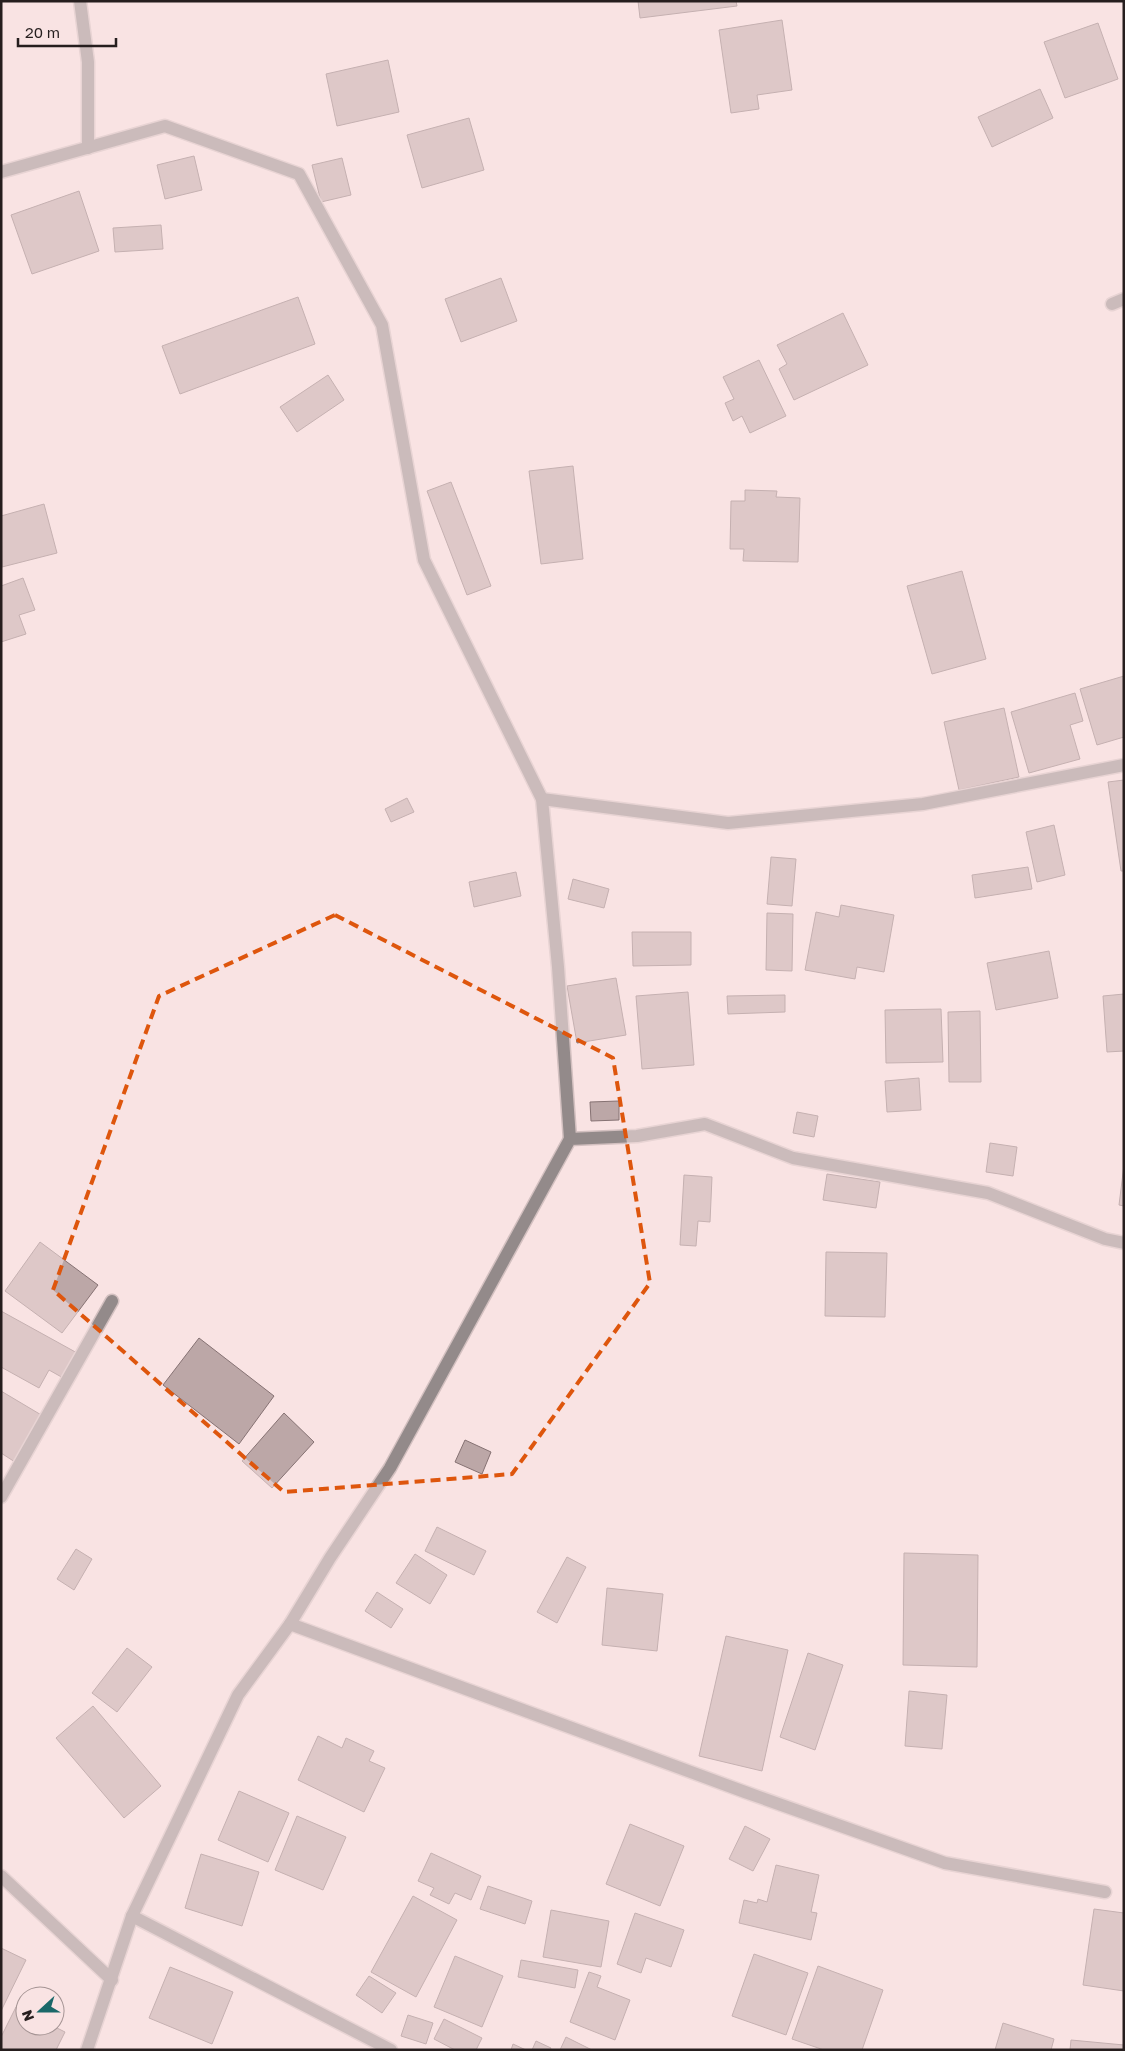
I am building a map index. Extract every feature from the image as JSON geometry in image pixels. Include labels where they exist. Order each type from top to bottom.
[{"type":"street","points":[[80,1],[88,62],[88,148]]},
{"type":"street","points":[[1,172],[165,126],[299,174],[382,324],[424,560],[542,799],[558,967],[570,1139],[390,1468],[330,1558],[290,1624],[238,1695],[132,1916],[87,2050]]},
{"type":"street","points":[[542,799],[728,823],[923,804],[1124,765]]},
{"type":"street","points":[[570,1139],[637,1136],[705,1124],[793,1158],[988,1193],[1105,1239],[1124,1243]]},
{"type":"street","points":[[1,1497],[112,1301]]},
{"type":"street","points":[[290,1624],[736,1789],[945,1863],[1105,1892]]},
{"type":"street","points":[[1,1876],[112,1980]]},
{"type":"street","points":[[132,1916],[391,2050]]},
{"type":"highlighted area","points":[[335,915],[613,1058],[650,1283],[512,1474],[284,1492],[53,1290],[159,996]]},
{"type":"building","points":[[638,1],[736,1],[737,6],[640,18]]},
{"type":"building","points":[[782,20],[792,90],[757,95],[759,109],[731,113],[719,30]]},
{"type":"building","points":[[1098,23],[1118,79],[1065,98],[1044,42]]},
{"type":"building","points":[[388,60],[399,112],[337,126],[326,74]]},
{"type":"building","points":[[1040,89],[1053,118],[992,147],[978,117]]},
{"type":"building","points":[[469,118],[484,170],[422,188],[407,135]]},
{"type":"building","points":[[194,156],[202,190],[165,199],[157,165]]},
{"type":"building","points":[[342,158],[351,195],[321,202],[312,165]]},
{"type":"building","points":[[79,191],[99,251],[32,274],[11,215]]},
{"type":"building","points":[[161,225],[163,249],[115,252],[113,228]]},
{"type":"building","points":[[501,278],[517,321],[461,342],[445,299]]},
{"type":"building","points":[[298,297],[315,344],[180,394],[162,346]]},
{"type":"building","points":[[843,313],[868,365],[794,400],[779,369],[787,364],[777,345]]},
{"type":"building","points":[[759,360],[786,416],[750,433],[742,416],[733,421],[725,403],[734,399],[723,377]]},
{"type":"building","points":[[328,375],[344,400],[297,432],[280,407]]},
{"type":"building","points":[[573,466],[583,559],[541,564],[529,471]]},
{"type":"building","points":[[451,482],[491,586],[467,595],[427,491]]},
{"type":"building","points":[[745,490],[777,491],[776,497],[800,498],[798,562],[743,561],[744,549],[730,549],[731,501],[745,501]]},
{"type":"building","points":[[44,504],[57,553],[2,567],[1,516]]},
{"type":"building","points":[[962,571],[986,659],[932,674],[907,586]]},
{"type":"building","points":[[23,578],[35,610],[19,615],[26,634],[1,642],[1,586]]},
{"type":"building","points":[[1124,676],[1124,737],[1097,745],[1080,689]]},
{"type":"building","points":[[1075,693],[1083,721],[1070,725],[1080,759],[1029,773],[1011,712]]},
{"type":"building","points":[[1004,708],[1019,777],[959,790],[944,722]]},
{"type":"building","points":[[1124,780],[1124,871],[1121,871],[1108,782]]},
{"type":"building","points":[[407,798],[414,812],[391,822],[385,809]]},
{"type":"building","points":[[1054,825],[1065,875],[1037,882],[1026,832]]},
{"type":"building","points":[[771,857],[796,859],[792,906],[767,904]]},
{"type":"building","points":[[1028,867],[1032,889],[975,898],[972,875]]},
{"type":"building","points":[[516,872],[521,896],[474,907],[469,882]]},
{"type":"building","points":[[573,879],[609,889],[604,908],[568,899]]},
{"type":"building","points":[[841,905],[894,915],[884,972],[857,967],[855,979],[805,970],[816,912],[839,917]]},
{"type":"building","points":[[767,913],[793,914],[792,971],[766,970]]},
{"type":"building","points":[[632,932],[691,932],[691,965],[633,966]]},
{"type":"building","points":[[1049,951],[1058,998],[996,1010],[987,963]]},
{"type":"building","points":[[616,978],[626,1035],[577,1043],[567,986]]},
{"type":"building","points":[[688,992],[694,1065],[642,1069],[636,996]]},
{"type":"building","points":[[1124,994],[1124,1051],[1107,1052],[1103,996]]},
{"type":"building","points":[[785,995],[785,1012],[728,1014],[727,996]]},
{"type":"building","points":[[941,1009],[943,1062],[886,1063],[885,1010]]},
{"type":"building","points":[[980,1011],[981,1082],[949,1082],[948,1012]]},
{"type":"building","points":[[919,1078],[921,1110],[887,1112],[885,1081]]},
{"type":"building","points":[[619,1101],[619,1120],[591,1121],[590,1102]]},
{"type":"building","points":[[797,1112],[818,1116],[814,1137],[793,1133]]},
{"type":"building","points":[[990,1143],[1017,1147],[1013,1176],[986,1172]]},
{"type":"building","points":[[1124,1165],[1124,1206],[1119,1205]]},
{"type":"building","points":[[827,1174],[880,1182],[876,1208],[823,1200]]},
{"type":"building","points":[[684,1175],[712,1177],[710,1222],[698,1221],[696,1246],[680,1245]]},
{"type":"building","points":[[40,1242],[98,1285],[62,1333],[5,1291]]},
{"type":"building","points":[[826,1252],[887,1253],[885,1317],[825,1316]]},
{"type":"building","points":[[1,1311],[79,1354],[65,1379],[49,1370],[39,1388],[1,1367]]},
{"type":"building","points":[[199,1338],[274,1396],[239,1444],[163,1385]]},
{"type":"building","points":[[1,1391],[43,1416],[15,1462],[1,1453]]},
{"type":"building","points":[[284,1413],[314,1442],[272,1488],[242,1461]]},
{"type":"building","points":[[465,1440],[491,1452],[482,1474],[455,1462]]},
{"type":"building","points":[[437,1527],[486,1551],[474,1575],[425,1551]]},
{"type":"building","points":[[76,1549],[92,1559],[74,1590],[57,1579]]},
{"type":"building","points":[[904,1553],[978,1555],[977,1667],[903,1665]]},
{"type":"building","points":[[415,1554],[447,1575],[430,1604],[396,1583]]},
{"type":"building","points":[[567,1557],[586,1567],[557,1623],[537,1612]]},
{"type":"building","points":[[607,1588],[663,1594],[657,1651],[602,1645]]},
{"type":"building","points":[[377,1592],[403,1609],[391,1628],[365,1611]]},
{"type":"building","points":[[726,1636],[788,1650],[762,1771],[699,1756]]},
{"type":"building","points":[[127,1648],[152,1667],[117,1712],[92,1693]]},
{"type":"building","points":[[808,1653],[843,1665],[815,1750],[780,1737]]},
{"type":"building","points":[[909,1691],[947,1695],[942,1749],[905,1746]]},
{"type":"building","points":[[93,1706],[161,1786],[124,1818],[56,1738]]},
{"type":"building","points":[[318,1736],[342,1748],[346,1738],[374,1751],[369,1761],[385,1768],[364,1812],[298,1780]]},
{"type":"building","points":[[239,1791],[289,1813],[268,1862],[218,1840]]},
{"type":"building","points":[[297,1816],[346,1837],[323,1890],[275,1870]]},
{"type":"building","points":[[630,1824],[684,1846],[660,1906],[606,1884]]},
{"type":"building","points":[[745,1826],[770,1839],[753,1871],[729,1859]]},
{"type":"building","points":[[431,1853],[481,1876],[471,1900],[455,1893],[449,1904],[430,1895],[434,1888],[418,1881]]},
{"type":"building","points":[[201,1854],[259,1872],[242,1926],[185,1908]]},
{"type":"building","points":[[776,1865],[819,1875],[811,1912],[817,1913],[811,1940],[739,1923],[744,1900],[757,1903],[758,1899],[767,1902]]},
{"type":"building","points":[[488,1886],[532,1901],[525,1924],[480,1909]]},
{"type":"building","points":[[413,1896],[457,1920],[416,1997],[371,1972]]},
{"type":"building","points":[[1094,1909],[1124,1913],[1124,1991],[1083,1985]]},
{"type":"building","points":[[551,1910],[609,1921],[601,1967],[543,1957]]},
{"type":"building","points":[[635,1913],[684,1930],[671,1967],[646,1958],[641,1973],[617,1964]]},
{"type":"building","points":[[1,1948],[26,1960],[1,2011]]},
{"type":"building","points":[[754,1954],[808,1973],[786,2035],[732,2016]]},
{"type":"building","points":[[455,1956],[503,1976],[482,2027],[434,2007]]},
{"type":"building","points":[[521,1960],[578,1970],[575,1988],[518,1977]]},
{"type":"building","points":[[818,1966],[883,1990],[862,2050],[824,2050],[792,2039]]},
{"type":"building","points":[[170,1967],[233,1992],[212,2044],[149,2018]]},
{"type":"building","points":[[589,1972],[601,1976],[597,1987],[630,2000],[615,2040],[570,2022]]},
{"type":"building","points":[[369,1976],[396,1993],[382,2013],[356,1995]]},
{"type":"building","points":[[15,2009],[15,2036],[63,2036],[56,2050],[1,2050],[1,2037]]},
{"type":"building","points":[[408,2015],[433,2023],[426,2044],[401,2036]]},
{"type":"building","points":[[444,2019],[482,2038],[476,2050],[455,2050],[434,2039]]},
{"type":"building","points":[[1003,2023],[1054,2039],[1051,2050],[995,2050]]},
{"type":"building","points":[[566,2037],[592,2050],[560,2050]]},
{"type":"building","points":[[1071,2040],[1124,2045],[1124,2050],[1070,2050]]},
{"type":"building","points":[[536,2041],[551,2048],[550,2050],[532,2050]]},
{"type":"building","points":[[513,2044],[526,2050],[511,2050]]}]
